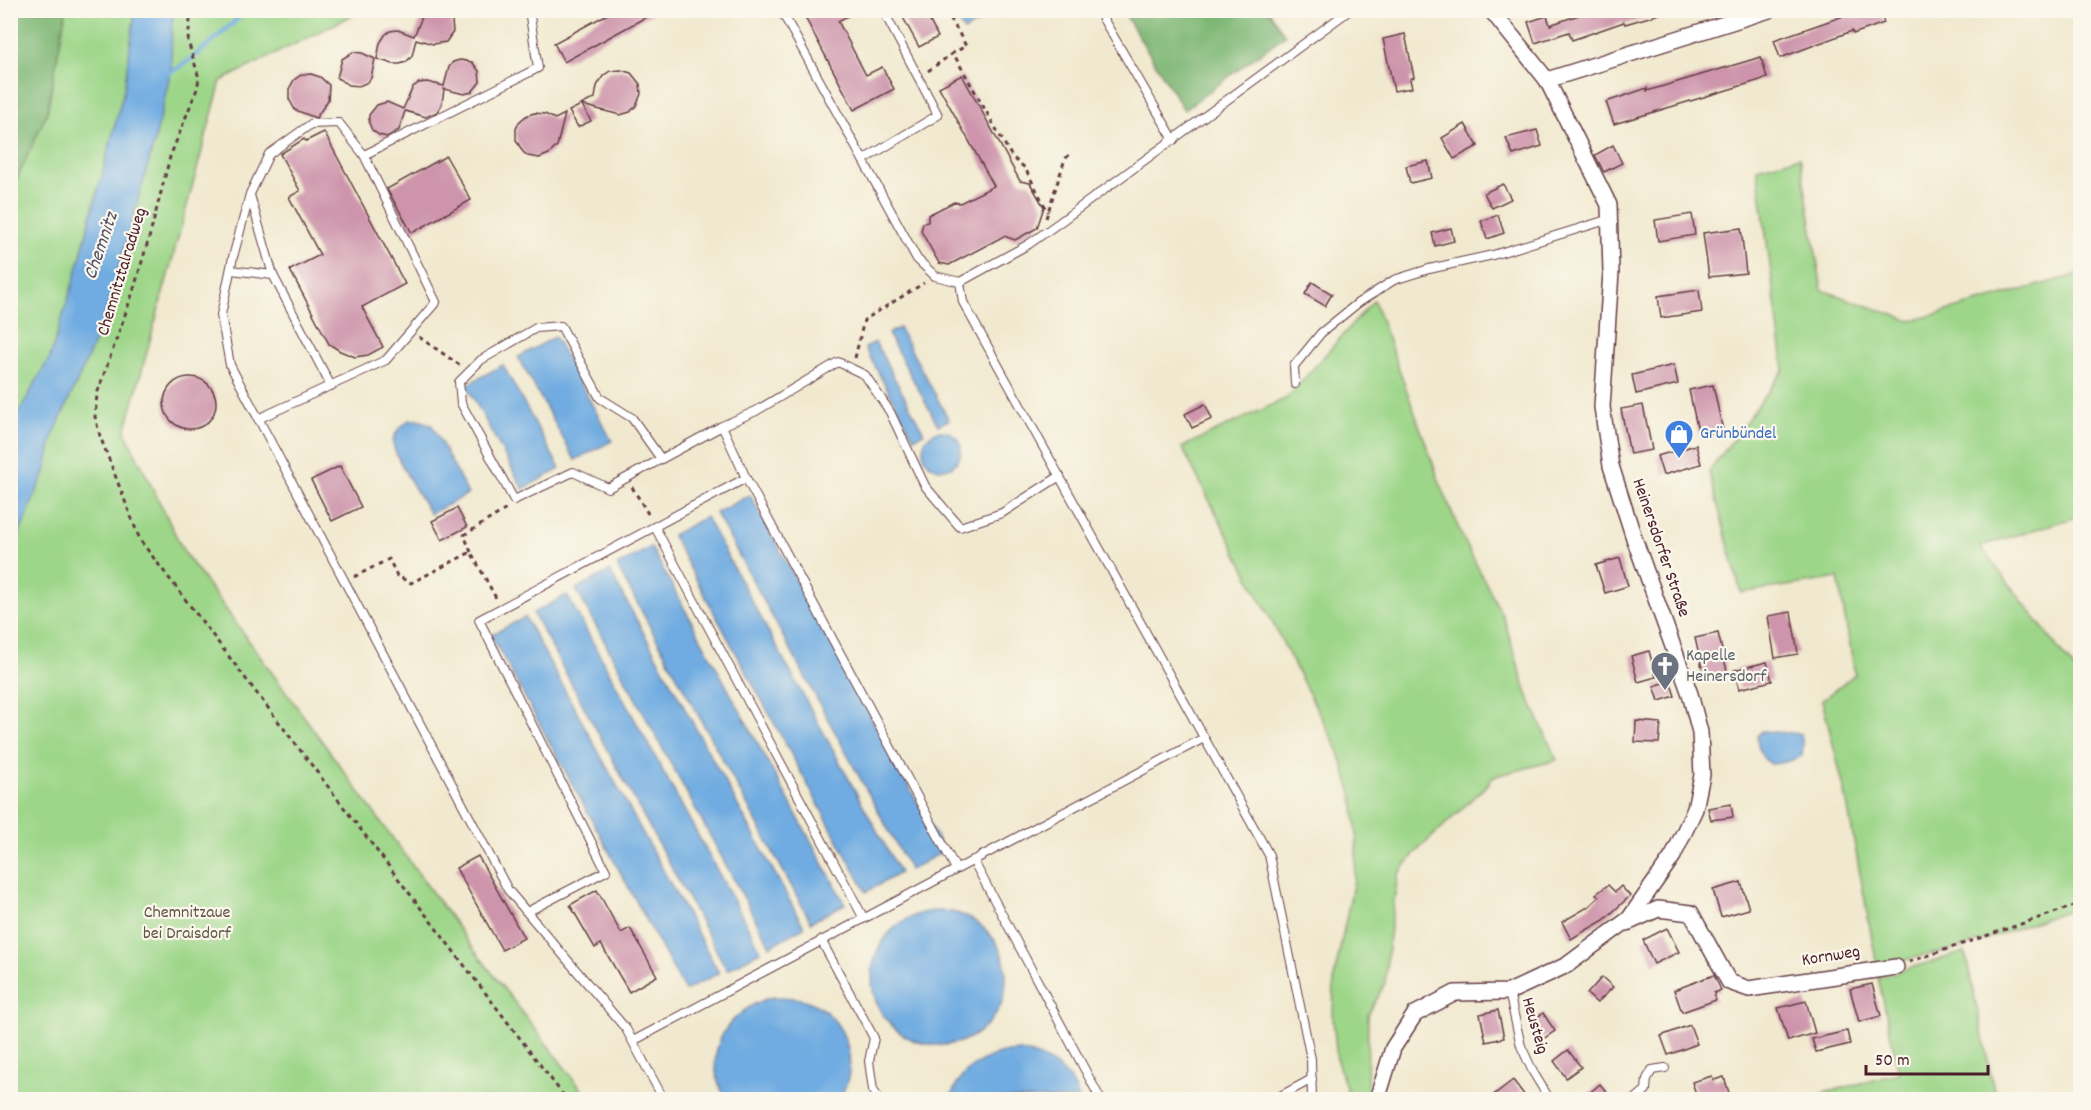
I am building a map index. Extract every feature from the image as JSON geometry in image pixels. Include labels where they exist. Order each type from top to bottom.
[{"type":"street","name":"Heinersdorfer Straße","points":[[1377,1100],[1393,1048],[1415,1014],[1455,993],[1509,992],[1567,965],[1627,922],[1673,856],[1695,809],[1702,775],[1700,732],[1690,694],[1634,538],[1611,466],[1602,407],[1611,272],[1609,204],[1546,80],[1491,10]]},
{"type":"street","points":[[1546,80],[1769,10]]},
{"type":"street","name":"Kornweg","points":[[1627,922],[1658,909],[1691,913],[1729,982],[1749,989],[1896,967]]},
{"type":"lane","points":[[364,155],[538,68],[529,10]]},
{"type":"lane","points":[[781,10],[917,259],[935,276],[960,282],[1040,236],[1350,10]]},
{"type":"lane","points":[[863,160],[938,115],[884,10]]},
{"type":"lane","points":[[1098,10],[1174,140]]},
{"type":"lane","points":[[258,419],[386,360],[436,302],[364,155],[339,123],[311,124],[269,154],[250,195],[221,315],[230,365],[258,419],[508,890],[626,1029],[664,1100]]},
{"type":"lane","points":[[250,195],[273,275],[331,386]]},
{"type":"lane","points":[[1295,384],[1294,366],[1304,350],[1358,303],[1394,280],[1429,269],[1493,255],[1610,219]]},
{"type":"lane","points":[[231,270],[273,275]]},
{"type":"lane","points":[[960,282],[963,302],[1269,855],[1311,1059],[1312,1100]]},
{"type":"lane","points":[[661,459],[632,418],[600,398],[561,326],[536,328],[481,360],[459,382],[461,403],[513,500],[573,472],[608,488],[722,426],[756,411],[838,362],[865,375],[890,412],[926,486],[960,527],[1002,513],[1060,476]]},
{"type":"lane","points":[[722,426],[746,478],[956,868]]},
{"type":"lane","points":[[526,912],[606,871],[479,620],[746,478]]},
{"type":"lane","points":[[656,527],[863,917]]},
{"type":"lane","points":[[633,1041],[1204,738]]},
{"type":"lane","points":[[973,860],[1101,1100]]},
{"type":"lane","points":[[821,940],[874,1038],[869,1061],[873,1090],[880,1100]]},
{"type":"lane","name":"Heusteig","points":[[1509,992],[1521,1046],[1550,1100]]},
{"type":"lane","points":[[1634,1100],[1646,1090],[1647,1079],[1652,1070],[1665,1068]]},
{"type":"lane","points":[[1273,1100],[1311,1078]]},
{"type":"path","name":"Chemnitztalradweg","points":[[190,10],[188,41],[199,78],[197,89],[170,157],[133,292],[97,394],[95,417],[99,436],[140,540],[567,1100]]},
{"type":"path","points":[[919,78],[966,46],[946,10]]},
{"type":"path","points":[[1037,10],[1041,18]]},
{"type":"path","points":[[954,53],[1012,157],[1025,168],[1048,212]]},
{"type":"path","points":[[1040,236],[1065,159],[1069,155]]},
{"type":"path","points":[[852,369],[864,320],[935,276]]},
{"type":"path","points":[[412,331],[469,372]]},
{"type":"path","points":[[627,477],[656,527]]},
{"type":"path","points":[[501,608],[464,535],[506,511],[513,500]]},
{"type":"path","points":[[345,582],[389,559],[397,576],[411,583],[471,552]]},
{"type":"path","points":[[1896,967],[2080,904]]},
{"type":"green space","points":[[11,10],[66,11],[47,113],[11,192]]},
{"type":"green space","name":"Chemnitzaue bei Draisdorf","points":[[10,11],[361,11],[221,81],[125,432],[184,552],[475,951],[589,1099],[11,1099]]},
{"type":"green space","points":[[1123,11],[1269,11],[1285,35],[1184,110]]},
{"type":"green space","points":[[1800,157],[1822,290],[1911,321],[2080,274],[2080,516],[1980,546],[2080,677],[2080,906],[1964,947],[1877,966],[1845,792],[1822,700],[1855,674],[1838,578],[1741,593],[1709,472],[1784,370],[1757,168]]},
{"type":"green space","points":[[1374,300],[1440,483],[1461,534],[1504,619],[1527,694],[1557,760],[1492,777],[1488,784],[1414,854],[1398,875],[1385,983],[1368,1015],[1367,1099],[1350,1099],[1337,1061],[1333,1018],[1334,978],[1355,875],[1357,837],[1353,797],[1339,752],[1182,447],[1287,398]]},
{"type":"green space","points":[[1965,952],[1996,1099],[1797,1100],[1899,1073],[1878,977]]},
{"type":"water","name":"Chemnitz","points":[[135,11],[175,11],[172,22],[171,70],[155,140],[103,323],[53,436],[46,469],[11,554],[11,426],[50,357],[77,270],[124,90]]},
{"type":"water","points":[[952,11],[989,11],[991,15],[964,31]]},
{"type":"water","points":[[899,328],[949,420],[938,425],[888,334]]},
{"type":"water","points":[[555,337],[612,441],[575,460],[518,357]]},
{"type":"water","points":[[875,342],[924,433],[914,438],[865,348]]},
{"type":"water","points":[[503,365],[560,469],[523,489],[466,385]]},
{"type":"water","points":[[409,420],[419,420],[432,425],[468,494],[430,514],[403,468],[393,443],[396,433]]},
{"type":"water","points":[[942,431],[956,436],[961,450],[956,464],[942,469],[928,464],[923,450],[928,436]]},
{"type":"water","points":[[750,495],[944,851],[910,870],[716,513]]},
{"type":"water","points":[[706,517],[900,873],[866,892],[672,535]]},
{"type":"water","points":[[651,547],[845,904],[811,922],[617,566]]},
{"type":"water","points":[[610,571],[804,927],[770,946],[576,589]]},
{"type":"water","points":[[567,595],[761,951],[727,970],[533,613]]},
{"type":"water","points":[[525,617],[719,973],[685,991],[491,635]]},
{"type":"water","points":[[1762,731],[1801,734],[1802,756],[1777,763],[1766,760],[1758,747],[1757,736]]},
{"type":"water","points":[[939,911],[965,916],[986,931],[1001,952],[1006,978],[1001,1004],[986,1025],[965,1040],[939,1045],[913,1040],[892,1025],[877,1004],[872,978],[877,952],[892,931],[913,916]]},
{"type":"water","points":[[773,997],[805,1000],[831,1016],[840,1028],[849,1056],[849,1071],[846,1085],[839,1099],[726,1099],[718,1082],[715,1066],[722,1036],[730,1023],[742,1012],[756,1003]]},
{"type":"water","points":[[1021,1051],[1049,1061],[1057,1067],[1071,1081],[1079,1099],[950,1099],[961,1078],[977,1063],[998,1054]]},
{"type":"building","points":[[432,10],[445,13],[452,21],[453,32],[446,42],[433,44],[416,39],[412,56],[400,64],[377,59],[380,43],[385,35],[390,31],[398,30],[414,36],[422,17]]},
{"type":"building","points":[[615,10],[659,10],[564,62],[554,43]]},
{"type":"building","points":[[823,10],[859,10],[838,21],[866,75],[882,67],[894,89],[854,110],[806,19]]},
{"type":"building","points":[[899,10],[924,10],[938,37],[919,47]]},
{"type":"building","points":[[1593,10],[1660,10],[1660,14],[1625,24],[1624,22],[1572,40],[1569,32],[1535,43],[1528,22],[1547,16],[1550,25]]},
{"type":"building","points":[[1861,10],[1880,10],[1884,23],[1853,34],[1852,31],[1780,58],[1774,40]]},
{"type":"building","points":[[1405,34],[1414,77],[1410,79],[1412,88],[1394,91],[1383,39]]},
{"type":"building","points":[[353,52],[375,59],[371,78],[359,86],[349,85],[337,78],[342,59]]},
{"type":"building","points":[[1761,57],[1767,78],[1614,124],[1606,102],[1647,88],[1647,91]]},
{"type":"building","points":[[460,60],[472,62],[479,71],[480,82],[472,92],[464,94],[444,89],[442,104],[437,112],[426,117],[405,111],[399,130],[387,137],[372,130],[369,115],[377,105],[387,102],[403,109],[413,87],[427,82],[444,86],[449,67],[453,62]]},
{"type":"building","points":[[621,70],[631,73],[640,84],[641,94],[636,106],[630,112],[620,115],[582,105],[591,121],[578,127],[569,111],[595,98],[597,86],[603,76],[610,71]]},
{"type":"building","points":[[311,74],[320,77],[329,85],[328,100],[316,118],[295,110],[289,99],[289,89],[294,80],[301,75]]},
{"type":"building","points":[[962,75],[1020,181],[1030,183],[1044,207],[1037,228],[1015,240],[1004,236],[949,265],[939,263],[921,231],[923,223],[928,222],[928,215],[954,202],[960,203],[994,186],[939,87]]},
{"type":"building","points":[[534,113],[545,114],[555,119],[565,114],[557,146],[549,154],[539,158],[528,156],[516,140],[516,129],[519,122]]},
{"type":"building","points":[[1465,124],[1478,146],[1454,159],[1442,138]]},
{"type":"building","points":[[1537,130],[1542,146],[1513,155],[1506,138]]},
{"type":"building","points":[[324,132],[405,284],[362,307],[383,347],[368,355],[355,357],[329,344],[290,270],[320,255],[289,197],[300,191],[280,154],[304,139],[306,141]]},
{"type":"building","points":[[1613,145],[1622,163],[1604,172],[1595,155]]},
{"type":"building","points":[[446,156],[471,200],[412,233],[387,189]]},
{"type":"building","points":[[1428,161],[1432,178],[1410,183],[1406,166]]},
{"type":"building","points":[[1503,184],[1511,199],[1492,208],[1484,193]]},
{"type":"building","points":[[1692,214],[1695,235],[1658,241],[1655,220]]},
{"type":"building","points":[[1498,215],[1504,233],[1487,239],[1481,221]]},
{"type":"building","points":[[1451,228],[1454,241],[1435,246],[1432,233]]},
{"type":"building","points":[[1741,228],[1746,273],[1709,277],[1703,233]]},
{"type":"building","points":[[1312,282],[1332,294],[1325,306],[1305,294]]},
{"type":"building","points":[[1699,290],[1702,312],[1661,318],[1658,296]]},
{"type":"building","points":[[1674,365],[1678,384],[1636,394],[1632,375]]},
{"type":"building","points":[[185,377],[195,377],[209,384],[216,403],[209,422],[195,429],[185,429],[175,425],[168,418],[164,408],[164,398],[168,388],[175,381]]},
{"type":"building","points":[[1713,385],[1723,431],[1699,436],[1689,390]]},
{"type":"building","points":[[1205,404],[1212,419],[1192,428],[1185,414]]},
{"type":"building","points":[[1643,405],[1652,450],[1630,454],[1621,409]]},
{"type":"building","name":"Grünbündel","points":[[1696,445],[1701,464],[1663,475],[1657,456]]},
{"type":"building","points":[[340,466],[361,507],[332,521],[311,480]]},
{"type":"building","points":[[457,508],[467,527],[442,540],[432,521]]},
{"type":"building","points":[[1620,558],[1628,586],[1605,593],[1596,565]]},
{"type":"building","points":[[1791,612],[1798,654],[1775,658],[1768,616]]},
{"type":"building","points":[[1718,633],[1727,671],[1704,677],[1695,638]]},
{"type":"building","points":[[1649,651],[1656,677],[1638,682],[1631,656]]},
{"type":"building","points":[[1767,662],[1772,681],[1739,689],[1734,670]]},
{"type":"building","name":"Kapelle Heinersdorf","points":[[1670,681],[1675,696],[1659,701],[1654,686]]},
{"type":"building","points":[[1636,721],[1661,723],[1659,743],[1635,742]]},
{"type":"building","points":[[1731,804],[1733,817],[1711,820],[1708,808]]},
{"type":"building","points":[[478,856],[524,938],[502,950],[456,868]]},
{"type":"building","points":[[1741,882],[1749,909],[1721,917],[1713,890]]},
{"type":"building","points":[[1608,885],[1615,892],[1621,886],[1630,896],[1604,920],[1571,939],[1562,922],[1588,907],[1599,897],[1596,894]]},
{"type":"building","points":[[597,890],[621,933],[630,928],[657,976],[629,992],[601,944],[595,948],[570,905]]},
{"type":"building","points":[[1667,928],[1679,952],[1654,964],[1643,940]]},
{"type":"building","points":[[1714,975],[1721,990],[1714,993],[1716,1000],[1682,1012],[1674,990]]},
{"type":"building","points":[[1602,977],[1613,987],[1597,1003],[1587,994]]},
{"type":"building","points":[[1872,984],[1881,1016],[1859,1022],[1850,989]]},
{"type":"building","points":[[1806,1001],[1815,1033],[1788,1041],[1778,1008]]},
{"type":"building","points":[[1498,1010],[1504,1038],[1486,1042],[1480,1014]]},
{"type":"building","points":[[1543,1013],[1555,1031],[1543,1039],[1531,1022]]},
{"type":"building","points":[[1690,1025],[1697,1044],[1668,1055],[1661,1036]]},
{"type":"building","points":[[1847,1031],[1850,1044],[1816,1052],[1812,1039]]},
{"type":"building","points":[[1568,1050],[1581,1067],[1566,1078],[1554,1061]]},
{"type":"building","points":[[1712,1076],[1714,1080],[1724,1077],[1730,1096],[1721,1100],[1698,1100],[1692,1082]]},
{"type":"building","points":[[1513,1080],[1528,1100],[1487,1100]]},
{"type":"building","points":[[1600,1084],[1613,1100],[1581,1100]]},
{"type":"waterway","points":[[167,73],[185,64],[247,10]]},
{"type":"place","name":"Grünbündel","points":[[1679,460]]},
{"type":"place","name":"Kapelle Heinersdorf","points":[[1665,692]]}]
